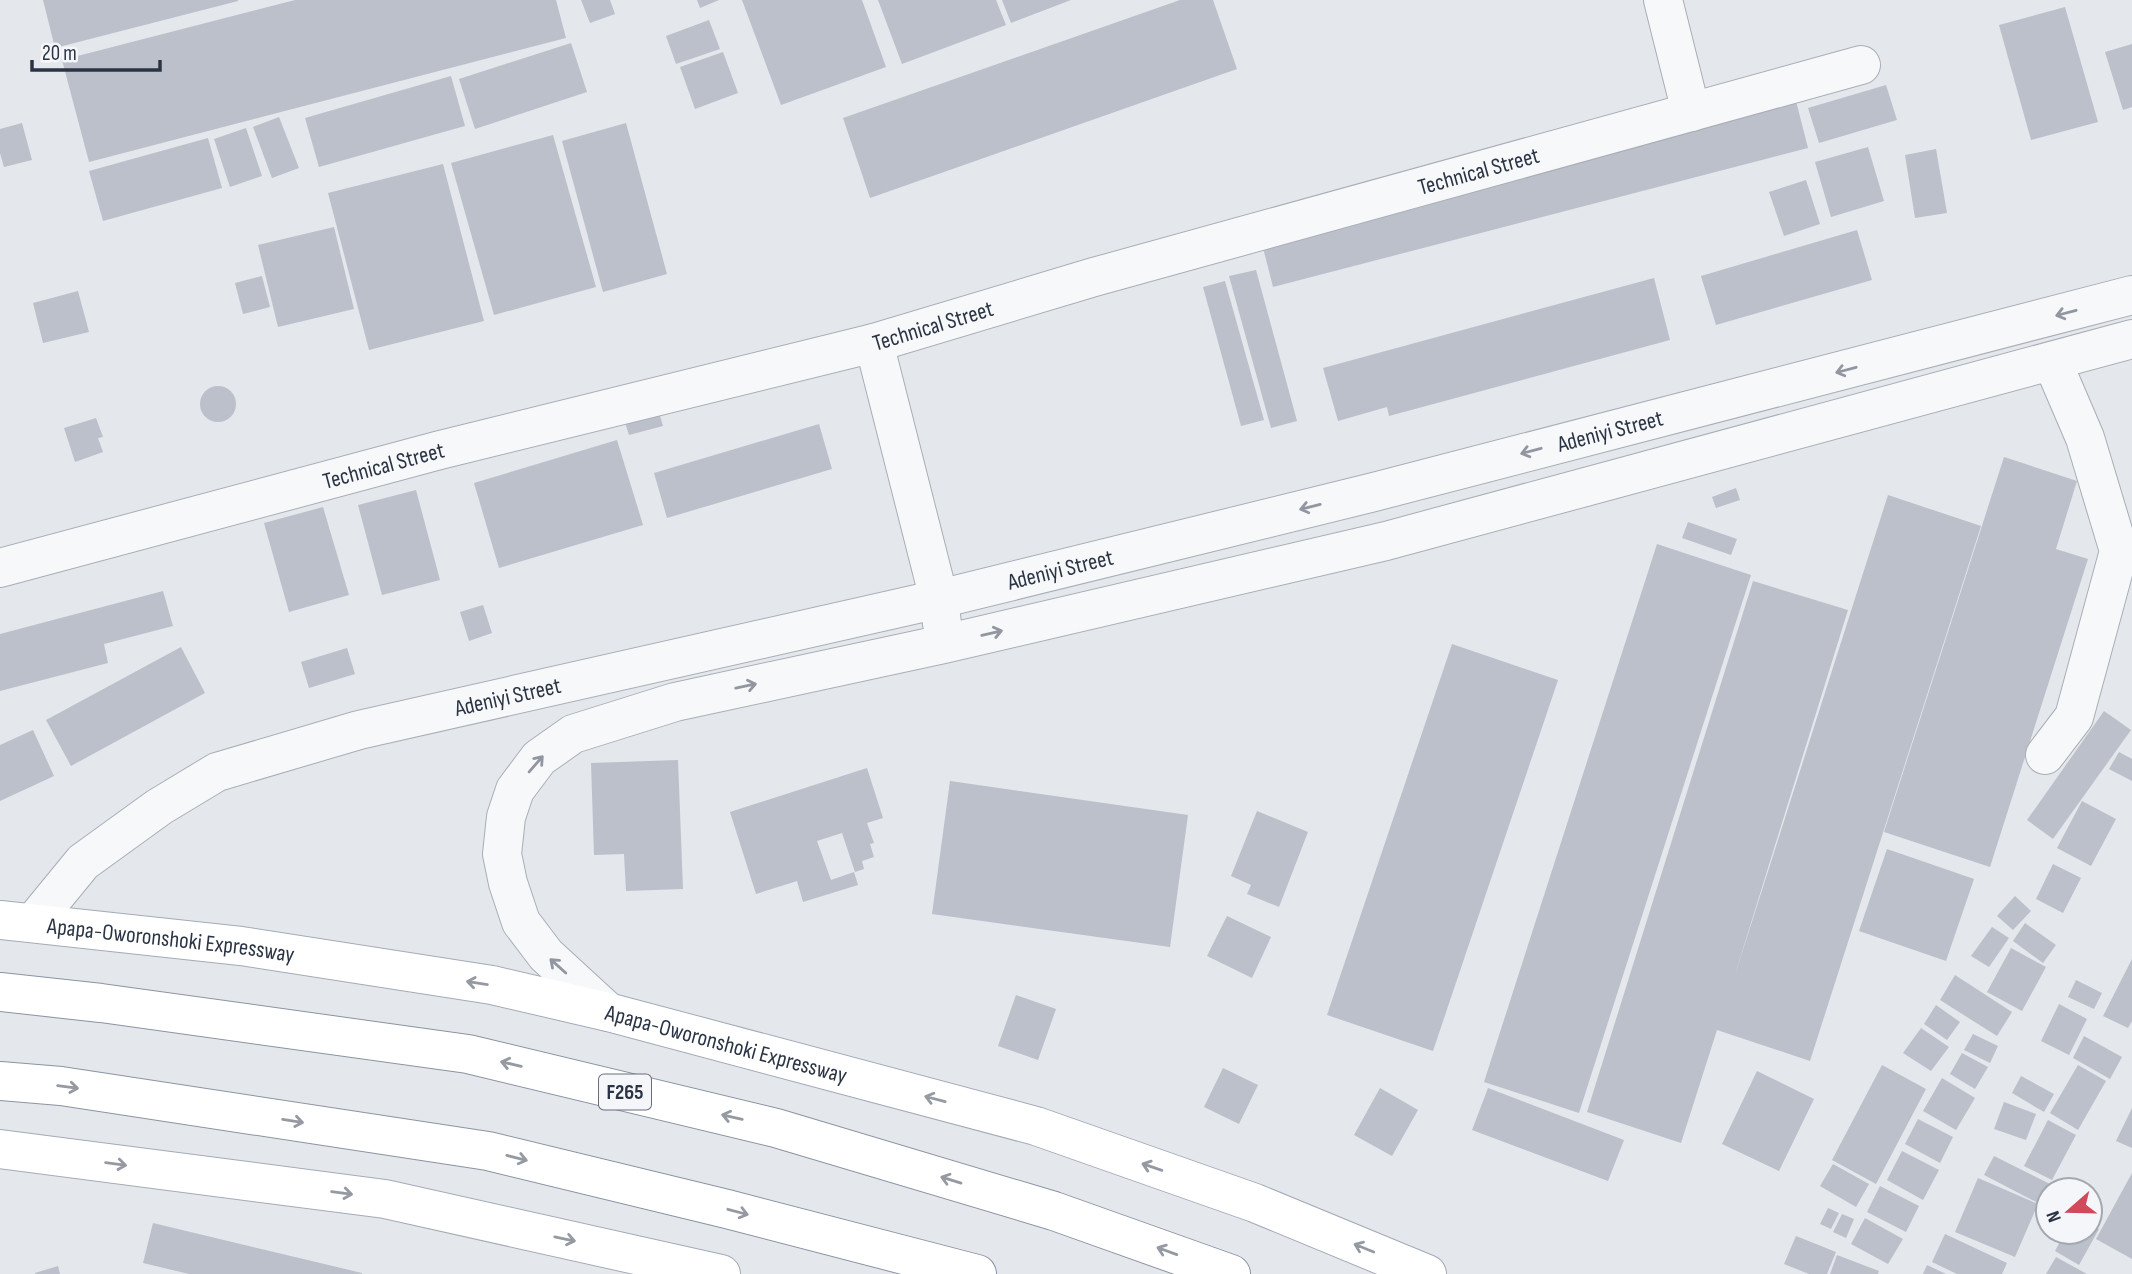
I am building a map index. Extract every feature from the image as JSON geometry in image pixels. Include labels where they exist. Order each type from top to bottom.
[{"type":"main road","name":"Apapa-Oworonshoki Expressway","points":[[17,922],[241,946],[492,985],[608,1012],[1036,1126],[1255,1203],[1427,1274]]},
{"type":"main road","name":"F265","points":[[0,992],[101,1003],[468,1054],[776,1128],[1054,1211],[1231,1274]]},
{"type":"main road","points":[[0,1081],[61,1086],[488,1151],[741,1212],[977,1274]]},
{"type":"main road","points":[[1,1154],[386,1199],[721,1274]]},
{"type":"street","points":[[1663,0],[1691,112]]},
{"type":"street","name":"Technical Street","points":[[0,569],[440,450],[874,343],[1094,277],[1861,65]]},
{"type":"street","name":"Adeniyi Street","points":[[17,922],[83,862],[159,807],[217,772],[359,730],[939,599],[1374,492],[2132,295]]},
{"type":"street","name":"Adeniyi Street","points":[[608,1012],[546,955],[521,922],[502,854],[506,817],[515,790],[539,758],[573,734],[675,702],[944,644],[1386,541],[2132,339]]},
{"type":"street","points":[[874,343],[939,599],[944,644]]},
{"type":"street","points":[[2045,755],[2074,717],[2119,551],[2085,438],[2052,361]]},
{"type":"building","points":[[43,0],[238,0],[238,1],[55,48]]},
{"type":"building","points":[[295,0],[556,0],[566,38],[89,162],[62,60]]},
{"type":"building","points":[[581,0],[610,0],[615,14],[590,23]]},
{"type":"building","points":[[697,0],[719,0],[700,8]]},
{"type":"building","points":[[742,0],[862,0],[886,67],[781,105]]},
{"type":"building","points":[[878,0],[996,0],[1006,25],[902,64]]},
{"type":"building","points":[[1002,0],[1071,0],[1011,23]]},
{"type":"building","points":[[1180,0],[1213,0],[1237,69],[870,198],[843,118]]},
{"type":"building","points":[[2065,7],[2098,122],[2031,140],[1999,25]]},
{"type":"building","points":[[709,20],[720,49],[676,64],[666,36]]},
{"type":"building","points":[[571,43],[587,92],[475,129],[459,79]]},
{"type":"building","points":[[2132,44],[2132,107],[2123,110],[2105,52]]},
{"type":"building","points":[[723,52],[738,93],[695,109],[680,67]]},
{"type":"building","points":[[451,76],[465,126],[319,167],[305,118]]},
{"type":"building","points":[[1886,85],[1897,120],[1819,143],[1808,108]]},
{"type":"building","points":[[1796,101],[1808,148],[1273,287],[1261,240]]},
{"type":"building","points":[[279,117],[299,168],[272,178],[253,127]]},
{"type":"building","points":[[22,123],[32,160],[4,167],[0,153],[0,129]]},
{"type":"building","points":[[626,123],[667,274],[603,292],[562,141]]},
{"type":"building","points":[[246,128],[262,176],[230,187],[214,139]]},
{"type":"building","points":[[553,135],[596,287],[494,315],[451,163]]},
{"type":"building","points":[[208,138],[222,188],[103,221],[89,171]]},
{"type":"building","points":[[1868,147],[1884,201],[1831,217],[1815,162]]},
{"type":"building","points":[[1936,149],[1947,213],[1915,218],[1905,155]]},
{"type":"building","points":[[443,164],[484,321],[369,350],[328,193]]},
{"type":"building","points":[[1806,180],[1820,224],[1784,236],[1769,192]]},
{"type":"building","points":[[334,227],[354,309],[278,327],[258,245]]},
{"type":"building","points":[[1857,230],[1872,280],[1716,325],[1701,276]]},
{"type":"building","points":[[1256,270],[1297,421],[1271,428],[1229,276]]},
{"type":"building","points":[[262,276],[270,307],[243,314],[235,283]]},
{"type":"building","points":[[1654,278],[1670,340],[1389,416],[1387,407],[1338,421],[1323,368]]},
{"type":"building","points":[[1225,281],[1264,420],[1241,426],[1203,287]]},
{"type":"building","points":[[78,291],[89,332],[43,343],[33,303]]},
{"type":"building","points":[[218,386],[231,391],[236,404],[231,417],[218,422],[205,417],[200,404],[205,391]]},
{"type":"building","points":[[658,409],[663,426],[629,435],[624,419]]},
{"type":"building","points":[[96,418],[103,437],[98,438],[103,452],[75,462],[64,428]]},
{"type":"building","points":[[819,424],[832,469],[667,518],[654,473]]},
{"type":"building","points":[[617,440],[643,525],[499,568],[474,483]]},
{"type":"building","points":[[2004,457],[2077,481],[2056,549],[2088,559],[1990,867],[1884,832]]},
{"type":"building","points":[[1736,488],[1740,500],[1716,508],[1712,497]]},
{"type":"building","points":[[416,490],[440,580],[382,595],[358,505]]},
{"type":"building","points":[[1888,495],[1981,526],[1810,1061],[1717,1030],[1681,1143],[1587,1112],[1753,581],[1848,610],[1733,981]]},
{"type":"building","points":[[323,507],[349,595],[289,612],[264,523]]},
{"type":"building","points":[[1688,522],[1737,539],[1731,555],[1682,538]]},
{"type":"building","points":[[1657,544],[1751,575],[1579,1113],[1484,1082]]},
{"type":"building","points":[[163,591],[173,626],[104,644],[108,663],[0,691],[0,634]]},
{"type":"building","points":[[483,605],[492,633],[469,641],[460,612]]},
{"type":"building","points":[[1452,644],[1558,680],[1433,1051],[1327,1015]]},
{"type":"building","points":[[181,647],[205,693],[71,766],[46,720]]},
{"type":"building","points":[[347,648],[355,674],[309,688],[301,662]]},
{"type":"building","points":[[2104,711],[2131,730],[2053,839],[2027,820]]},
{"type":"building","points":[[33,730],[54,776],[0,801],[0,745]]},
{"type":"building","points":[[2119,752],[2132,759],[2132,781],[2109,769]]},
{"type":"building","points":[[678,760],[683,889],[626,891],[624,854],[594,855],[591,763]]},
{"type":"building","points":[[867,768],[883,818],[867,823],[874,843],[870,844],[874,857],[862,861],[864,869],[855,872],[842,833],[817,841],[831,880],[854,872],[858,885],[803,902],[797,881],[756,894],[730,812]]},
{"type":"building","points":[[950,781],[1188,815],[1170,947],[932,914]]},
{"type":"building","points":[[2082,801],[2116,819],[2091,866],[2057,848]]},
{"type":"building","points":[[1257,811],[1308,832],[1279,907],[1247,894],[1251,885],[1231,876]]},
{"type":"building","points":[[1887,849],[1974,879],[1946,961],[1859,931]]},
{"type":"building","points":[[2053,864],[2081,878],[2063,913],[2036,899]]},
{"type":"building","points":[[2015,896],[2031,911],[2013,930],[1997,916]]},
{"type":"building","points":[[1227,916],[1271,937],[1252,978],[1207,956]]},
{"type":"building","points":[[2025,923],[2056,945],[2043,963],[2013,941]]},
{"type":"building","points":[[1992,927],[2009,938],[1989,967],[1971,956]]},
{"type":"building","points":[[2011,948],[2046,967],[2022,1011],[1987,992]]},
{"type":"building","points":[[2132,959],[2132,1021],[2128,1028],[2103,1016]]},
{"type":"building","points":[[1955,975],[2012,1012],[1997,1036],[1940,1000]]},
{"type":"building","points":[[2076,980],[2102,993],[2094,1009],[2068,997]]},
{"type":"building","points":[[1016,995],[1056,1009],[1038,1060],[998,1046]]},
{"type":"building","points":[[2059,1004],[2087,1019],[2069,1055],[2041,1041]]},
{"type":"building","points":[[1936,1005],[1960,1022],[1947,1040],[1924,1024]]},
{"type":"building","points":[[1921,1028],[1949,1047],[1931,1071],[1903,1053]]},
{"type":"building","points":[[1973,1034],[1998,1046],[1990,1063],[1964,1050]]},
{"type":"building","points":[[2084,1036],[2122,1057],[2110,1079],[2073,1058]]},
{"type":"building","points":[[1962,1053],[1988,1067],[1975,1089],[1950,1074]]},
{"type":"building","points":[[1882,1065],[1926,1089],[1876,1184],[1832,1160]]},
{"type":"building","points":[[2078,1065],[2106,1081],[2078,1130],[2050,1113]]},
{"type":"building","points":[[1223,1068],[1258,1085],[1239,1124],[1204,1107]]},
{"type":"building","points":[[1757,1071],[1814,1099],[1779,1171],[1722,1144]]},
{"type":"building","points":[[2021,1076],[2054,1094],[2044,1112],[2012,1093]]},
{"type":"building","points":[[1942,1078],[1975,1098],[1956,1130],[1923,1111]]},
{"type":"building","points":[[1380,1088],[1418,1110],[1392,1156],[1354,1135]]},
{"type":"building","points":[[1488,1088],[1624,1140],[1608,1181],[1472,1130]]},
{"type":"building","points":[[2004,1102],[2036,1114],[2026,1140],[1994,1129]]},
{"type":"building","points":[[2132,1108],[2132,1148],[2116,1141]]},
{"type":"building","points":[[1918,1119],[1953,1137],[1940,1163],[1905,1144]]},
{"type":"building","points":[[2048,1120],[2076,1135],[2054,1176],[2044,1176],[2024,1166]]},
{"type":"building","points":[[1902,1151],[1939,1170],[1923,1200],[1887,1180]]},
{"type":"building","points":[[1994,1156],[2034,1176],[2034,1201],[1984,1175]]},
{"type":"building","points":[[1833,1164],[1869,1184],[1856,1207],[1820,1186]]},
{"type":"building","points":[[2132,1173],[2132,1259],[2104,1243],[2104,1224]]},
{"type":"building","points":[[1978,1178],[2034,1202],[2034,1213],[2015,1257],[1955,1232]]},
{"type":"building","points":[[1880,1186],[1919,1206],[1906,1232],[1867,1212]]},
{"type":"building","points":[[1828,1208],[1839,1213],[1831,1229],[1820,1224]]},
{"type":"building","points":[[1842,1214],[1854,1219],[1846,1238],[1833,1232]]},
{"type":"building","points":[[1865,1218],[1903,1239],[1888,1264],[1851,1244]]},
{"type":"building","points":[[153,1223],[362,1274],[189,1274],[143,1263]]},
{"type":"building","points":[[1945,1234],[2007,1263],[2002,1274],[1957,1274],[1932,1262]]},
{"type":"building","points":[[1796,1236],[1836,1252],[1827,1274],[1809,1274],[1784,1264]]},
{"type":"building","points":[[2058,1246],[2090,1246],[2079,1265],[2055,1251]]},
{"type":"building","points":[[1837,1255],[1879,1271],[1878,1274],[1830,1274]]},
{"type":"building","points":[[2056,1257],[2087,1274],[2046,1274]]},
{"type":"building","points":[[1927,1265],[1946,1274],[1923,1274]]},
{"type":"building","points":[[58,1266],[60,1274],[35,1274],[35,1273]]}]
